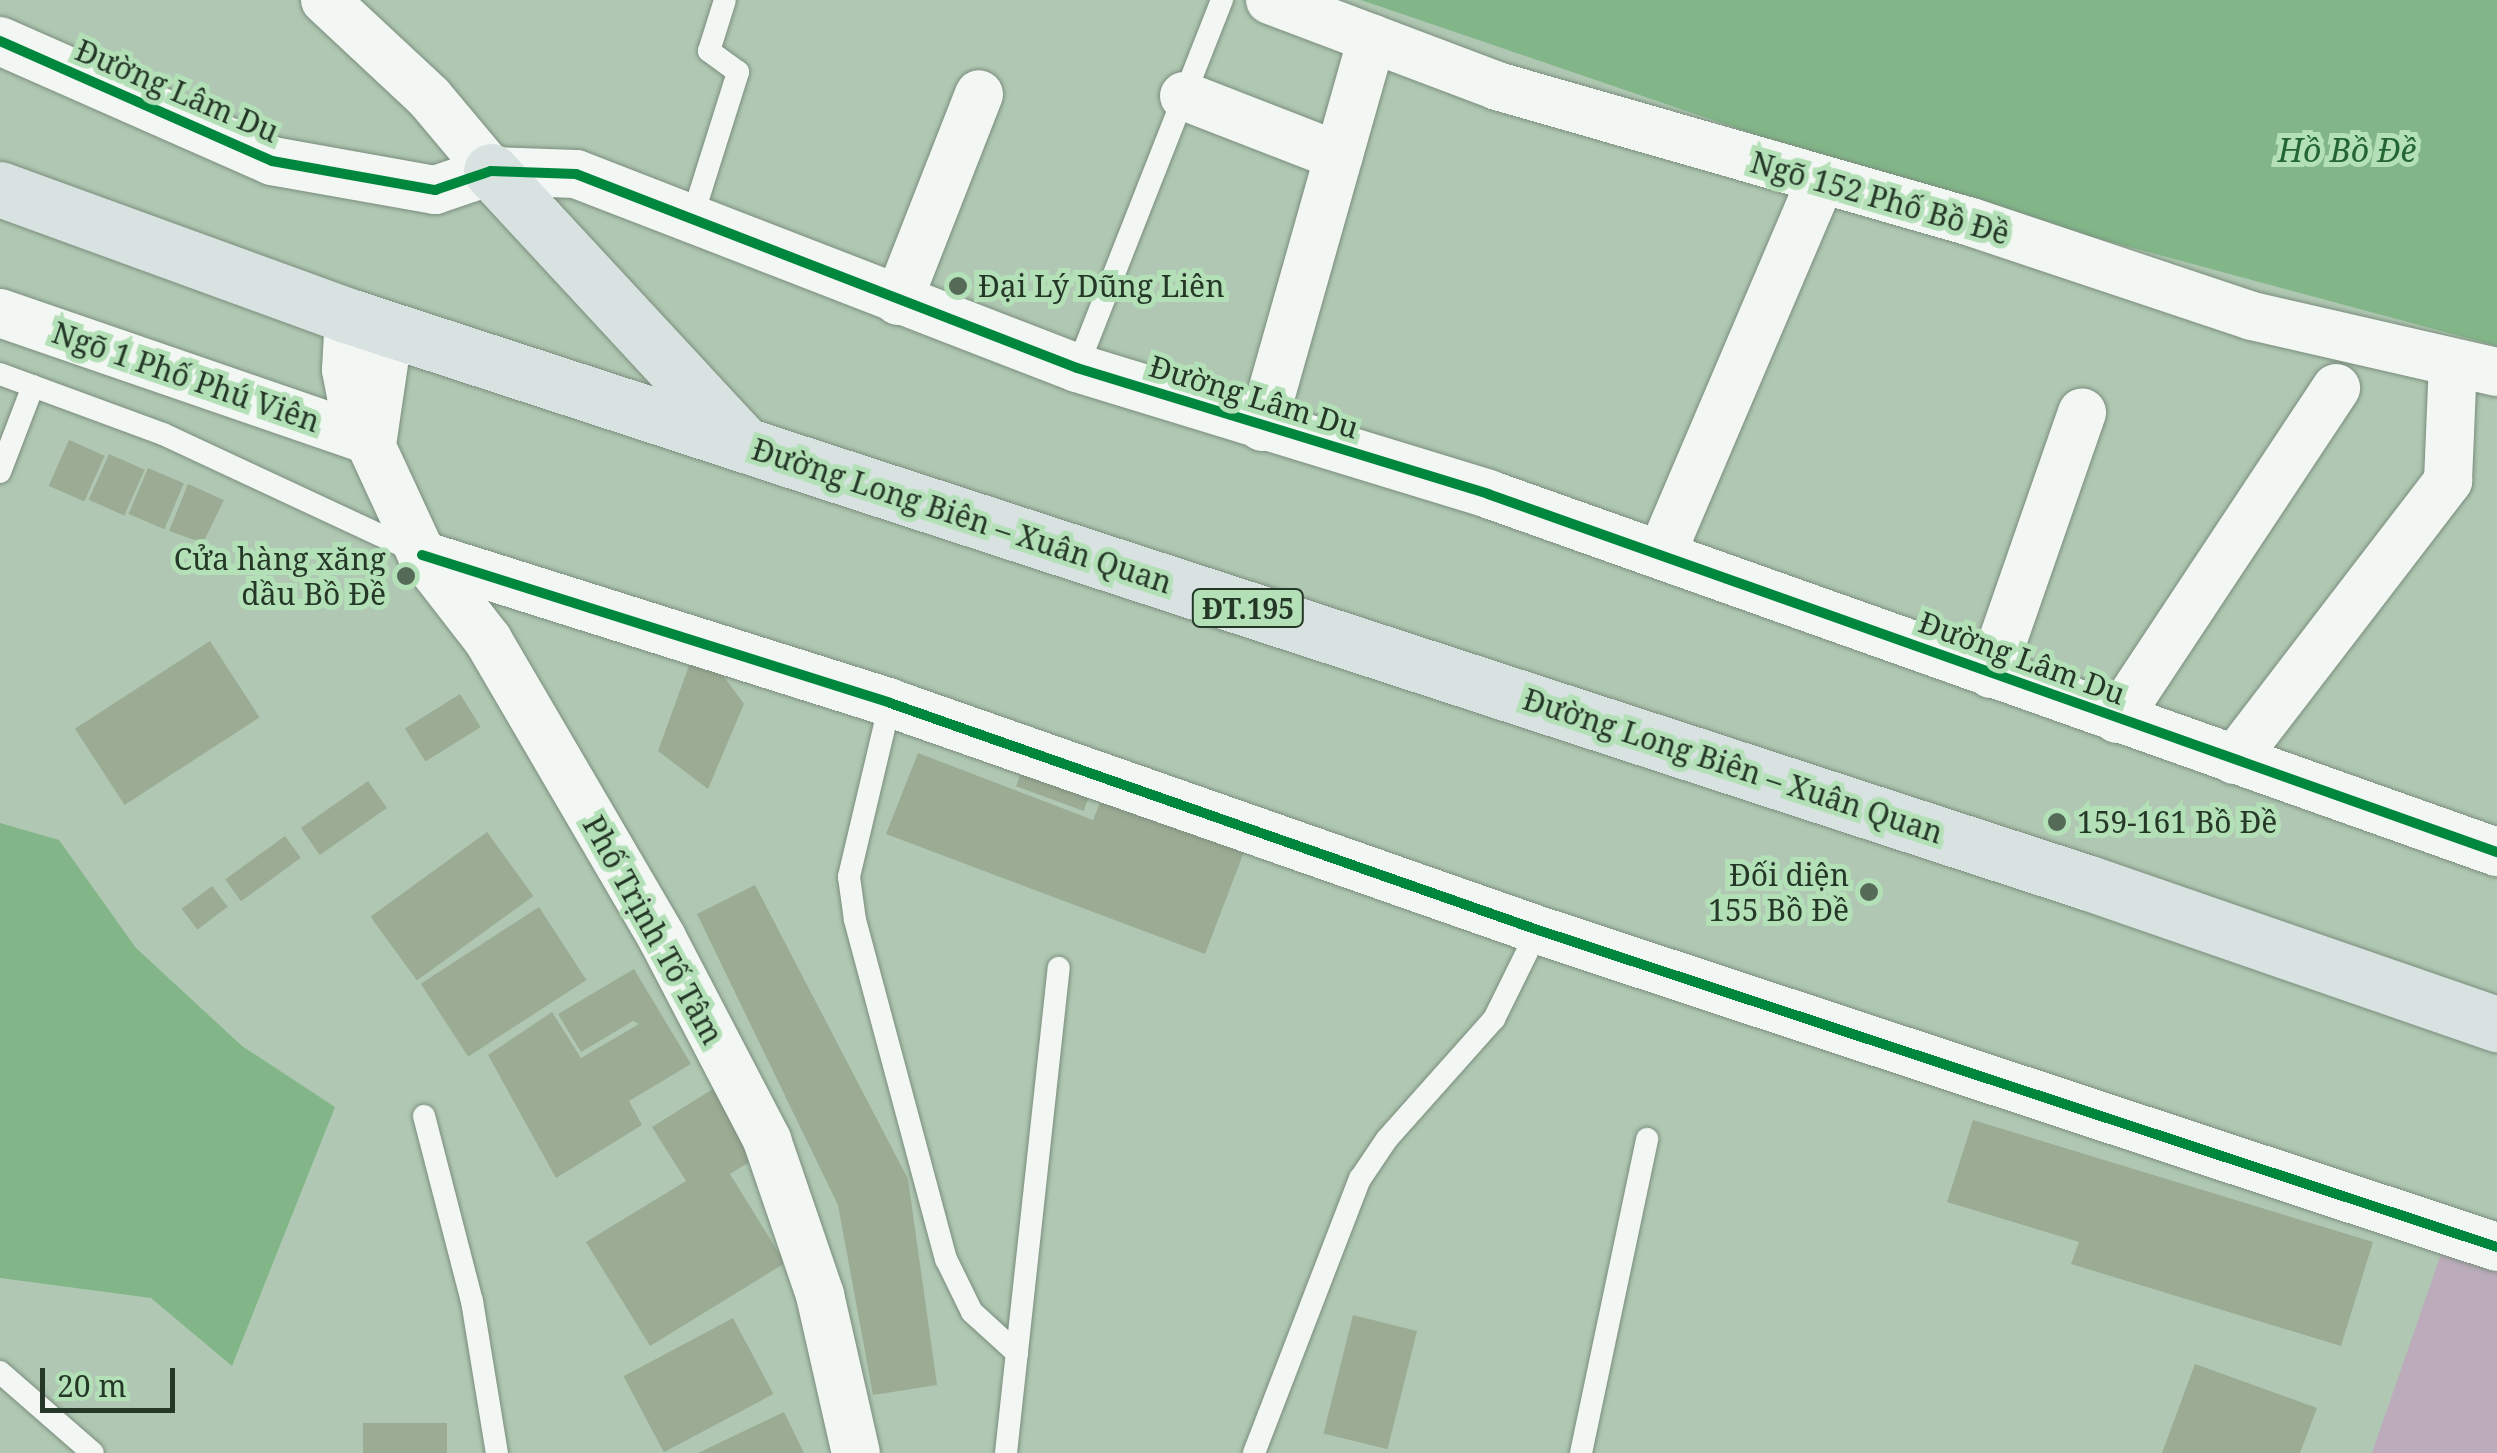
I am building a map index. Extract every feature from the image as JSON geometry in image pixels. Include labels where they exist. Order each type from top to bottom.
[{"type":"main road","points":[[491,171],[746,447]]},
{"type":"main road","name":"Đường Long Biên – Xuân Quan","points":[[0,188],[369,323],[2090,882],[2497,1024]]},
{"type":"street","points":[[325,0],[429,97],[491,171]]},
{"type":"street","name":"Ngõ 152 Phố Bồ Đề","points":[[1270,0],[1496,86],[1821,180],[2252,316],[2475,368]]},
{"type":"street","points":[[1262,427],[1372,38]]},
{"type":"street","name":"Đường Lâm Du","points":[[0,41],[272,161],[436,190],[491,171],[576,174],[693,215],[898,301],[1077,368],[1488,494],[2497,852]]},
{"type":"street","points":[[898,301],[978,94]]},
{"type":"street","points":[[1184,96],[1338,156]]},
{"type":"street","points":[[1661,556],[1821,180]]},
{"type":"street","name":"Ngõ 1 Phố Phú Viên","points":[[0,313],[372,441]]},
{"type":"street","points":[[369,323],[372,441]]},
{"type":"street","points":[[2234,760],[2448,480],[2475,368]]},
{"type":"street","points":[[2117,719],[2336,388]]},
{"type":"street","points":[[1991,674],[2082,412]]},
{"type":"street","name":"Phố Trịnh Tố Tâm","points":[[372,441],[422,554],[498,656],[662,938],[767,1140],[820,1295],[856,1453]]},
{"type":"street","points":[[422,554],[890,703],[1538,930],[2497,1248]]},
{"type":"lane","points":[[693,215],[738,72],[709,51],[725,0]]},
{"type":"lane","points":[[1077,368],[1222,0]]},
{"type":"lane","points":[[0,374],[164,434],[422,554]]},
{"type":"lane","points":[[0,472],[32,386]]},
{"type":"lane","points":[[890,703],[849,878],[855,920],[946,1259],[972,1312],[1017,1353]]},
{"type":"lane","points":[[1254,1453],[1360,1179],[1387,1139],[1494,1019],[1538,930]]},
{"type":"lane","points":[[1006,1453],[1058,968]]},
{"type":"lane","points":[[424,1116],[472,1301],[497,1453]]},
{"type":"lane","points":[[1581,1453],[1647,1139]]},
{"type":"lane","points":[[0,1372],[93,1453]]},
{"type":"shaded area","points":[[2449,1231],[2497,1247],[2497,1453],[2372,1453]]},
{"type":"water","name":"Hồ Bồ Đề","points":[[1361,0],[2497,0],[2497,346],[1918,190]]},
{"type":"water","points":[[0,823],[59,840],[136,948],[242,1046],[335,1107],[232,1366],[151,1298],[0,1278]]},
{"type":"building","points":[[69,440],[105,456],[84,502],[49,486]]},
{"type":"building","points":[[109,454],[145,470],[124,516],[89,500]]},
{"type":"building","points":[[148,468],[184,483],[164,529],[128,514]]},
{"type":"building","points":[[188,484],[224,500],[203,543],[169,531]]},
{"type":"building","points":[[210,641],[260,717],[125,805],[75,729]]},
{"type":"building","points":[[691,660],[719,670],[744,704],[708,789],[658,751]]},
{"type":"building","points":[[460,694],[481,727],[426,762],[405,728]]},
{"type":"building","points":[[918,753],[1093,820],[1105,790],[1247,844],[1205,954],[886,834]]},
{"type":"building","points":[[1026,759],[1094,784],[1084,811],[1016,786]]},
{"type":"building","points":[[368,781],[387,808],[320,855],[301,828]]},
{"type":"building","points":[[487,832],[533,896],[417,981],[371,917]]},
{"type":"building","points":[[285,836],[301,858],[241,901],[225,879]]},
{"type":"building","points":[[755,885],[908,1179],[937,1385],[873,1395],[838,1205],[697,914]]},
{"type":"building","points":[[212,886],[228,907],[197,930],[182,909]]},
{"type":"building","points":[[539,907],[586,980],[468,1057],[421,984]]},
{"type":"building","points":[[634,969],[691,1064],[629,1101],[642,1125],[556,1178],[488,1055],[552,1012],[581,1058],[639,1024],[633,1021],[581,1052],[558,1014]]},
{"type":"building","points":[[716,1087],[759,1156],[730,1174],[785,1263],[650,1346],[586,1242],[686,1181],[652,1127]]},
{"type":"building","points":[[1973,1120],[2373,1242],[2341,1346],[2071,1264],[2079,1242],[1947,1202]]},
{"type":"building","points":[[1353,1315],[1417,1331],[1388,1449],[1323,1433]]},
{"type":"building","points":[[733,1318],[773,1394],[664,1452],[624,1376]]},
{"type":"building","points":[[2195,1364],[2317,1408],[2300,1453],[2162,1453]]},
{"type":"building","points":[[784,1412],[804,1453],[698,1453]]},
{"type":"building","points":[[363,1423],[447,1423],[447,1453],[363,1453]]},
{"type":"cycle path","points":[[0,41],[272,161],[435,190],[491,171],[576,174],[1077,368],[1488,494],[2497,852]]},
{"type":"cycle path","points":[[422,555],[890,703],[1538,930],[2497,1247]]},
{"type":"place","name":"Đại Lý Dũng Liên","points":[[958,286]]},
{"type":"place","name":"Cửa hàng xăng dầu Bồ Đề","points":[[406,576]]},
{"type":"place","name":"159-161 Bồ Đề","points":[[2057,822]]},
{"type":"place","name":"Đối diện 155 Bồ Đề","points":[[1869,892]]}]
